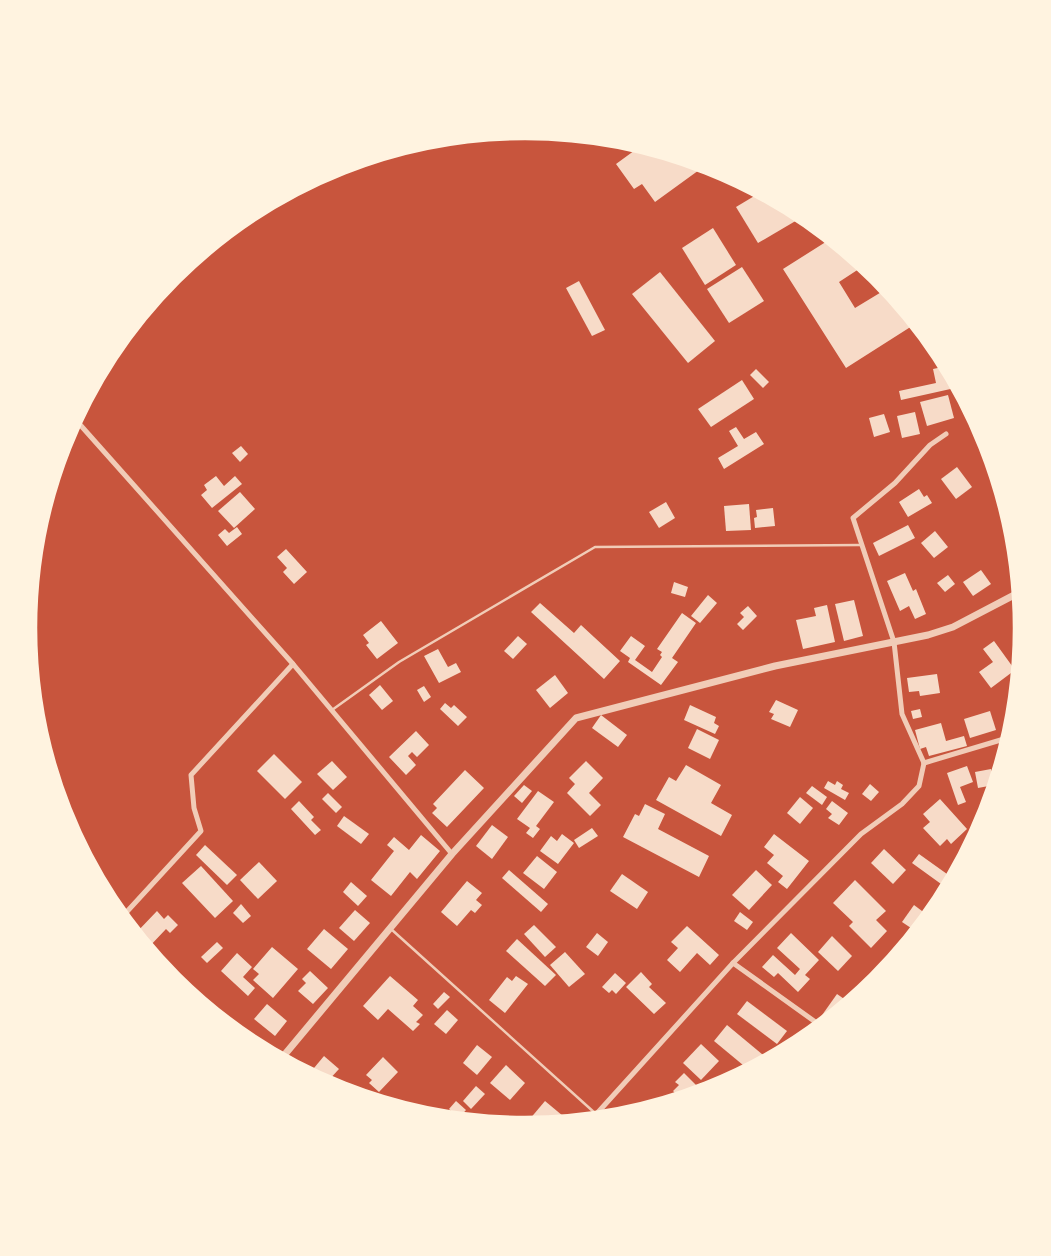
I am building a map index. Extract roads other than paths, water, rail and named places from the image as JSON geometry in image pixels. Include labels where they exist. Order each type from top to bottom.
[{"type":"street","points":[[81,425],[293,664],[452,854]]},
{"type":"street","points":[[598,1112],[733,963],[861,834],[902,804],[919,786],[924,763],[902,714],[894,642],[853,518],[896,483],[930,445],[946,434]]},
{"type":"street","points":[[285,1054],[452,854],[576,718],[776,666],[928,635],[953,627],[1014,595]]},
{"type":"street","points":[[127,912],[200,831],[194,808],[191,775],[293,664]]},
{"type":"street","points":[[924,763],[1001,740]]},
{"type":"street","points":[[733,963],[815,1022]]},
{"type":"lane","points":[[332,710],[399,662],[595,547],[862,545]]},
{"type":"lane","points":[[390,928],[594,1112]]}]
